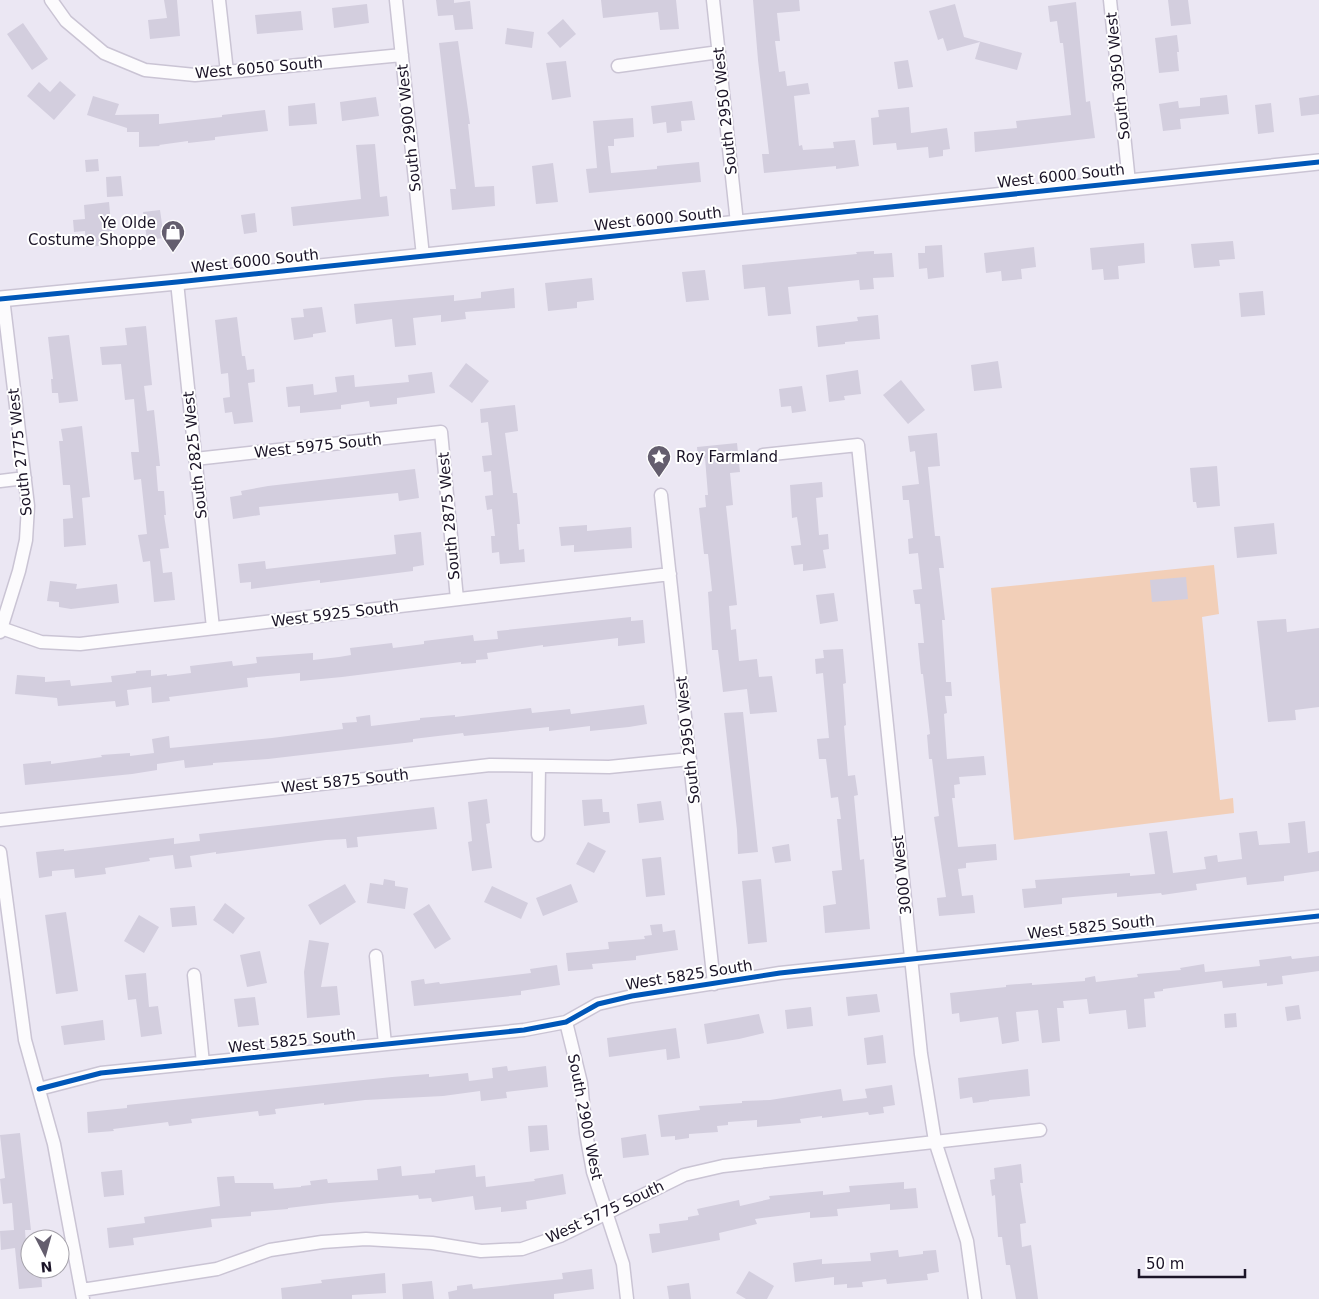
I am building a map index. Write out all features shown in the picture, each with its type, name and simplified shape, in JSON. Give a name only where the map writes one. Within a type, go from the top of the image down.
[{"type":"street","name":"West 6050 South","points":[[51,0],[66,22],[104,53],[145,70],[195,75],[402,55]]},
{"type":"street","points":[[220,0],[227,72]]},
{"type":"street","name":"South 2900 West","points":[[396,0],[423,256]]},
{"type":"street","name":"South 2950 West","points":[[713,0],[737,223]]},
{"type":"street","name":"South 3050 West","points":[[1110,0],[1129,182]]},
{"type":"street","points":[[618,66],[719,52]]},
{"type":"street","name":"West 6000 South","points":[[2,299],[1319,162]]},
{"type":"street","name":"South 2825 West","points":[[177,282],[213,628]]},
{"type":"street","name":"South 2775 West","points":[[1,630],[19,571],[26,540],[28,506],[2,299]]},
{"type":"street","name":"West 5975 South","points":[[195,459],[441,432]]},
{"type":"street","name":"South 2875 West","points":[[441,432],[457,599]]},
{"type":"street","name":"3000 West","points":[[762,455],[858,445],[920,1054],[935,1142],[967,1241],[975,1299]]},
{"type":"street","points":[[0,481],[24,478]]},
{"type":"street","name":"South 2950 West","points":[[661,495],[714,984]]},
{"type":"street","name":"West 5925 South","points":[[1,630],[41,642],[80,644],[670,574]]},
{"type":"street","name":"West 5875 South","points":[[0,820],[490,765],[609,767],[690,759]]},
{"type":"street","points":[[538,835],[539,766]]},
{"type":"street","points":[[0,852],[26,1040],[54,1144],[82,1294]]},
{"type":"street","name":"West 5825 South","points":[[39,1089],[101,1073],[524,1030],[566,1022],[598,1004],[632,996],[780,973],[1319,916]]},
{"type":"street","points":[[376,956],[385,1044]]},
{"type":"street","points":[[194,975],[203,1063]]},
{"type":"street","name":"South 2900 West","points":[[566,1022],[581,1083],[586,1133],[593,1172],[623,1264],[627,1299]]},
{"type":"street","name":"West 5775 South","points":[[82,1294],[217,1269],[270,1250],[322,1242],[366,1239],[432,1243],[481,1251],[522,1248],[560,1236],[684,1175],[723,1166],[1040,1130]]},
{"type":"shaded area","points":[[1214,565],[1219,614],[1202,617],[1220,800],[1233,798],[1234,813],[1014,840],[991,588]]},
{"type":"building","points":[[164,0],[177,0],[180,36],[150,39],[148,20],[167,18]]},
{"type":"building","points":[[436,0],[454,0],[454,3],[470,1],[473,29],[455,30],[453,15],[438,16]]},
{"type":"building","points":[[601,0],[676,0],[679,29],[660,30],[658,12],[603,18]]},
{"type":"building","points":[[753,0],[799,0],[800,11],[777,13],[780,41],[775,41],[779,72],[785,71],[787,86],[808,83],[810,94],[794,96],[799,146],[802,145],[803,150],[834,148],[833,142],[855,140],[859,166],[836,169],[836,166],[764,173],[762,154],[769,154]]},
{"type":"building","points":[[1168,0],[1188,0],[1191,24],[1171,26]]},
{"type":"building","points":[[1076,2],[1086,102],[1090,101],[1095,138],[975,152],[974,132],[1017,128],[1016,121],[1071,115],[1063,43],[1060,43],[1057,21],[1050,22],[1048,6]]},
{"type":"building","points":[[367,4],[369,23],[334,28],[332,8]]},
{"type":"building","points":[[955,4],[964,37],[1022,53],[1017,70],[975,59],[980,42],[947,51],[943,38],[938,40],[929,11]]},
{"type":"building","points":[[301,11],[303,30],[257,34],[255,15]]},
{"type":"building","points":[[563,19],[576,34],[560,48],[547,33]]},
{"type":"building","points":[[23,23],[48,59],[32,70],[7,34]]},
{"type":"building","points":[[507,28],[534,32],[532,48],[505,44]]},
{"type":"building","points":[[1177,35],[1179,71],[1159,73],[1155,38]]},
{"type":"building","points":[[458,41],[470,124],[468,124],[475,187],[494,186],[495,206],[452,210],[450,189],[456,189],[439,43]]},
{"type":"building","points":[[908,60],[913,87],[898,89],[894,62]]},
{"type":"building","points":[[566,61],[571,97],[552,100],[546,63]]},
{"type":"building","points":[[60,81],[76,95],[54,120],[27,96],[39,82],[50,92]]},
{"type":"building","points":[[1227,95],[1229,114],[1180,119],[1181,129],[1163,131],[1159,104],[1178,101],[1179,108],[1200,106],[1200,98]]},
{"type":"building","points":[[1319,95],[1319,114],[1301,116],[1299,98]]},
{"type":"building","points":[[93,96],[119,104],[115,115],[159,114],[159,124],[265,110],[268,131],[215,137],[215,140],[139,147],[139,132],[127,132],[127,128],[87,115]]},
{"type":"building","points":[[376,97],[379,116],[342,121],[340,102]]},
{"type":"building","points":[[692,101],[695,120],[681,121],[682,131],[667,133],[666,122],[653,124],[651,106]]},
{"type":"building","points":[[315,103],[317,124],[289,126],[288,106]]},
{"type":"building","points":[[1271,103],[1274,132],[1258,134],[1255,105]]},
{"type":"building","points":[[909,107],[911,133],[947,128],[950,149],[943,150],[943,156],[929,158],[928,147],[897,150],[896,143],[873,145],[871,118],[879,117],[878,110]]},
{"type":"building","points":[[633,118],[634,137],[614,139],[614,146],[608,146],[611,173],[657,169],[657,166],[699,162],[701,182],[589,193],[586,169],[597,168],[593,121]]},
{"type":"building","points":[[375,144],[380,197],[387,196],[389,216],[293,226],[291,207],[361,199],[356,145]]},
{"type":"building","points":[[98,159],[99,171],[86,172],[85,160]]},
{"type":"building","points":[[553,163],[558,202],[536,204],[532,166]]},
{"type":"building","points":[[121,176],[123,196],[107,197],[106,177]]},
{"type":"building","points":[[109,202],[113,245],[86,247],[85,231],[74,232],[73,220],[85,219],[84,205]]},
{"type":"building","points":[[160,210],[164,238],[147,240],[143,212]]},
{"type":"building","points":[[255,213],[257,232],[244,234],[241,215]]},
{"type":"building","points":[[1233,241],[1235,259],[1219,260],[1220,266],[1194,268],[1191,244]]},
{"type":"building","points":[[1144,243],[1145,263],[1118,266],[1119,279],[1104,280],[1103,269],[1092,270],[1090,248]]},
{"type":"building","points":[[942,245],[944,277],[928,279],[927,268],[919,269],[918,253],[925,253],[925,246]]},
{"type":"building","points":[[1034,247],[1036,267],[1021,269],[1022,279],[1002,281],[1001,271],[986,273],[984,253]]},
{"type":"building","points":[[874,251],[874,254],[892,253],[894,277],[873,278],[874,289],[860,290],[859,280],[788,287],[791,314],[768,316],[765,287],[744,289],[742,265]]},
{"type":"building","points":[[705,270],[709,300],[686,302],[682,272]]},
{"type":"building","points":[[592,278],[594,300],[577,302],[577,308],[548,311],[545,283]]},
{"type":"building","points":[[514,288],[515,308],[465,312],[466,319],[441,322],[441,315],[413,318],[416,345],[395,347],[392,319],[356,324],[354,304],[454,295],[454,301],[481,298],[481,292]]},
{"type":"building","points":[[1263,291],[1265,315],[1241,317],[1239,293]]},
{"type":"building","points":[[322,307],[326,332],[313,334],[313,337],[294,340],[291,318],[304,317],[303,309]]},
{"type":"building","points":[[878,315],[880,339],[845,342],[845,344],[818,347],[816,326],[858,321],[857,317]]},
{"type":"building","points":[[237,317],[242,356],[245,356],[247,370],[254,369],[255,382],[248,383],[253,422],[234,424],[232,412],[225,413],[223,398],[230,397],[228,373],[221,374],[215,320]]},
{"type":"building","points":[[146,326],[152,385],[144,386],[147,411],[154,410],[160,466],[156,466],[158,491],[164,491],[166,515],[164,515],[169,548],[160,549],[163,573],[172,572],[175,600],[154,602],[150,561],[143,562],[138,535],[147,534],[141,479],[134,480],[131,452],[139,452],[134,399],[125,400],[121,364],[102,365],[100,347],[127,345],[125,328]]},
{"type":"building","points":[[69,335],[78,401],[59,403],[58,393],[52,393],[51,379],[53,379],[48,337]]},
{"type":"building","points":[[998,361],[1002,388],[974,391],[971,365]]},
{"type":"building","points":[[466,363],[489,381],[472,403],[449,386]]},
{"type":"building","points":[[858,370],[861,394],[844,396],[845,400],[829,402],[826,375]]},
{"type":"building","points":[[432,372],[435,393],[397,398],[397,404],[370,407],[369,401],[341,405],[341,409],[300,413],[300,406],[288,407],[286,387],[313,384],[314,395],[337,392],[335,377],[354,375],[355,387],[409,382],[408,375]]},
{"type":"building","points":[[901,380],[925,410],[908,424],[883,395]]},
{"type":"building","points":[[802,386],[806,411],[792,413],[791,406],[781,407],[779,389]]},
{"type":"building","points":[[515,405],[518,431],[505,433],[513,493],[517,493],[520,524],[517,524],[519,550],[524,549],[525,562],[500,564],[499,552],[492,553],[491,536],[495,536],[492,509],[487,510],[485,496],[493,495],[491,471],[484,472],[482,456],[492,455],[488,422],[481,423],[480,409]]},
{"type":"building","points":[[82,426],[90,497],[82,498],[86,545],[64,547],[63,519],[73,518],[70,485],[63,485],[59,441],[63,441],[61,429]]},
{"type":"building","points":[[937,433],[940,466],[928,467],[935,536],[940,536],[944,568],[939,568],[945,620],[942,620],[946,682],[951,682],[952,696],[945,696],[947,713],[944,714],[947,759],[984,756],[986,775],[959,777],[960,784],[954,785],[955,798],[952,798],[958,847],[996,844],[997,860],[966,863],[966,868],[958,869],[962,896],[973,895],[975,913],[939,916],[937,898],[946,897],[934,817],[939,816],[932,759],[929,759],[927,735],[930,734],[918,643],[924,643],[920,604],[915,604],[913,590],[922,589],[918,553],[909,554],[908,539],[913,538],[909,500],[903,500],[902,486],[919,484],[915,451],[910,452],[908,436]]},
{"type":"building","points":[[737,443],[740,472],[730,473],[733,505],[726,506],[737,605],[729,606],[731,630],[736,629],[739,661],[757,659],[759,677],[772,676],[777,712],[750,714],[747,689],[723,692],[718,650],[712,650],[708,592],[712,591],[708,554],[704,554],[699,508],[706,507],[705,495],[708,495],[705,458],[698,459],[697,447]]},
{"type":"building","points":[[1217,466],[1220,506],[1197,508],[1196,502],[1193,502],[1190,468]]},
{"type":"building","points":[[415,469],[419,498],[399,501],[398,493],[259,507],[260,515],[233,519],[230,497],[242,495],[241,491],[268,486]]},
{"type":"building","points":[[822,482],[823,497],[816,498],[819,535],[828,534],[829,549],[823,550],[826,568],[803,571],[803,564],[794,565],[791,546],[801,545],[797,517],[792,518],[790,485]]},
{"type":"building","points":[[1274,523],[1277,554],[1237,558],[1234,527]]},
{"type":"building","points":[[587,525],[587,531],[631,527],[632,548],[574,552],[574,545],[561,546],[559,527]]},
{"type":"building","points":[[421,532],[424,565],[413,567],[413,571],[320,583],[320,580],[251,589],[251,582],[240,583],[238,564],[265,561],[266,569],[396,554],[394,535]]},
{"type":"building","points":[[1186,577],[1188,599],[1152,602],[1150,580]]},
{"type":"building","points":[[50,581],[77,584],[76,589],[117,584],[119,603],[71,609],[59,607],[59,602],[47,601]]},
{"type":"building","points":[[834,593],[838,621],[820,624],[816,595]]},
{"type":"building","points":[[631,617],[631,621],[643,620],[645,643],[618,646],[618,638],[543,647],[543,645],[487,653],[488,659],[476,660],[476,663],[461,664],[461,662],[300,681],[300,673],[247,678],[248,687],[169,697],[170,701],[152,703],[151,687],[127,690],[129,705],[116,707],[115,701],[58,706],[57,698],[15,694],[17,675],[45,677],[45,682],[70,680],[71,686],[112,682],[111,676],[136,673],[136,671],[151,670],[151,676],[167,674],[167,676],[191,673],[190,666],[232,661],[233,666],[257,663],[256,657],[313,653],[313,660],[351,655],[350,648],[392,643],[393,648],[424,644],[424,641],[473,635],[474,641],[498,639],[497,631]]},
{"type":"building","points":[[1286,619],[1287,632],[1319,628],[1319,707],[1295,710],[1296,720],[1268,722],[1257,621]]},
{"type":"building","points":[[843,649],[846,683],[843,684],[846,725],[844,726],[848,776],[855,775],[858,795],[854,796],[860,860],[864,859],[870,929],[825,933],[823,906],[836,904],[832,871],[842,870],[837,819],[841,819],[838,797],[831,798],[826,759],[819,759],[817,739],[829,738],[823,673],[816,674],[815,659],[824,658],[823,650]]},
{"type":"building","points":[[644,705],[647,724],[629,727],[590,731],[590,726],[549,731],[549,727],[464,736],[463,733],[413,739],[413,742],[268,759],[213,763],[213,765],[185,768],[184,760],[157,764],[157,770],[132,774],[25,785],[23,764],[51,761],[51,764],[102,757],[101,755],[130,753],[130,756],[154,753],[152,739],[169,736],[170,748],[343,729],[342,723],[357,722],[356,717],[370,715],[371,726],[420,720],[420,718],[455,715],[455,717],[531,708],[532,713],[570,709],[571,714]]},
{"type":"building","points":[[743,712],[758,852],[738,854],[724,713]]},
{"type":"building","points":[[487,799],[490,823],[486,824],[492,868],[472,871],[468,842],[472,841],[468,802]]},
{"type":"building","points":[[602,799],[603,812],[609,812],[610,823],[584,826],[582,800]]},
{"type":"building","points":[[661,801],[664,820],[639,823],[637,804]]},
{"type":"building","points":[[434,807],[437,829],[357,837],[358,847],[347,848],[346,839],[326,840],[190,856],[192,867],[175,869],[173,855],[149,858],[150,861],[105,868],[106,874],[75,878],[74,869],[52,871],[52,876],[39,878],[36,852],[64,849],[64,851],[174,838],[174,844],[200,841],[199,834]]},
{"type":"building","points":[[1305,821],[1308,853],[1319,851],[1319,871],[1284,876],[1284,881],[1247,885],[1246,877],[1196,884],[1197,890],[1162,895],[1161,893],[1117,897],[1117,893],[1062,898],[1062,904],[1024,908],[1022,889],[1036,888],[1035,880],[1130,873],[1130,876],[1155,874],[1149,833],[1167,831],[1173,873],[1206,869],[1204,857],[1217,855],[1218,862],[1242,859],[1239,833],[1257,831],[1259,845],[1290,843],[1288,823]]},
{"type":"building","points":[[588,842],[606,851],[594,873],[576,864]]},
{"type":"building","points":[[789,844],[791,861],[775,863],[772,847]]},
{"type":"building","points":[[661,857],[665,895],[646,897],[642,859]]},
{"type":"building","points":[[384,879],[395,881],[395,886],[408,888],[405,909],[367,903],[370,883],[383,885]]},
{"type":"building","points":[[761,879],[767,942],[748,944],[742,881]]},
{"type":"building","points":[[345,884],[356,902],[320,925],[308,905]]},
{"type":"building","points":[[571,884],[578,902],[543,916],[536,898]]},
{"type":"building","points":[[492,886],[528,903],[521,919],[484,902]]},
{"type":"building","points":[[225,903],[245,918],[233,934],[213,920]]},
{"type":"building","points":[[429,904],[451,939],[435,949],[413,914]]},
{"type":"building","points":[[195,906],[197,925],[172,927],[170,908]]},
{"type":"building","points":[[66,912],[78,991],[56,994],[45,915]]},
{"type":"building","points":[[139,915],[159,927],[144,953],[124,941]]},
{"type":"building","points":[[662,924],[663,932],[675,930],[678,950],[636,956],[636,960],[592,964],[593,969],[568,971],[566,953],[609,949],[608,942],[645,939],[644,936],[652,935],[650,925]]},
{"type":"building","points":[[309,940],[329,943],[321,987],[337,986],[340,1015],[307,1018],[304,972]]},
{"type":"building","points":[[260,951],[267,983],[247,987],[240,955]]},
{"type":"building","points":[[1291,956],[1292,959],[1319,956],[1319,971],[1282,976],[1283,984],[1267,986],[1267,983],[1223,988],[1222,981],[1163,989],[1163,991],[1154,992],[1155,998],[1144,999],[1146,1027],[1128,1029],[1126,1010],[1089,1014],[1087,999],[1063,1001],[1064,1008],[1057,1008],[1060,1041],[1042,1043],[1038,1010],[1016,1012],[1019,1041],[1002,1044],[998,1017],[960,1022],[959,1013],[952,1014],[950,993],[1006,987],[1006,985],[1085,981],[1085,978],[1095,976],[1096,982],[1138,977],[1137,974],[1181,970],[1180,968],[1204,964],[1205,972],[1260,966],[1259,960]]},
{"type":"building","points":[[557,965],[560,985],[521,991],[521,995],[414,1006],[411,981],[424,979],[425,984],[439,982],[440,984],[531,973],[530,969]]},
{"type":"building","points":[[146,973],[149,1007],[158,1006],[162,1034],[141,1037],[136,999],[128,1000],[125,975]]},
{"type":"building","points":[[877,994],[880,1012],[848,1016],[846,997]]},
{"type":"building","points":[[255,997],[259,1025],[238,1027],[234,999]]},
{"type":"building","points":[[1299,1005],[1301,1019],[1287,1021],[1285,1007]]},
{"type":"building","points":[[811,1007],[813,1026],[787,1029],[785,1010]]},
{"type":"building","points":[[1236,1013],[1237,1027],[1225,1028],[1224,1014]]},
{"type":"building","points":[[759,1014],[764,1033],[707,1044],[704,1024]]},
{"type":"building","points":[[103,1020],[105,1040],[64,1045],[61,1026]]},
{"type":"building","points":[[676,1028],[680,1058],[667,1060],[666,1049],[609,1057],[607,1038]]},
{"type":"building","points":[[883,1035],[886,1063],[867,1065],[864,1038]]},
{"type":"building","points":[[507,1066],[508,1071],[546,1066],[548,1087],[506,1092],[507,1098],[481,1101],[480,1091],[443,1096],[365,1100],[324,1105],[324,1103],[275,1109],[276,1114],[259,1116],[258,1111],[191,1119],[192,1123],[169,1126],[168,1122],[113,1129],[114,1131],[88,1133],[87,1112],[127,1108],[127,1105],[429,1074],[429,1077],[468,1073],[469,1081],[493,1078],[492,1068]]},
{"type":"building","points":[[1028,1069],[1030,1096],[973,1103],[972,1097],[960,1099],[958,1078]]},
{"type":"building","points":[[892,1085],[895,1105],[883,1107],[884,1113],[869,1115],[868,1112],[822,1118],[822,1116],[800,1119],[801,1123],[757,1127],[757,1120],[728,1122],[728,1125],[717,1126],[718,1132],[689,1134],[689,1138],[675,1140],[675,1136],[661,1137],[658,1115],[700,1110],[699,1106],[770,1100],[841,1089],[843,1101],[867,1098],[865,1089]]},
{"type":"building","points":[[547,1125],[549,1150],[530,1152],[528,1126]]},
{"type":"building","points":[[20,1133],[31,1229],[20,1229],[20,1279],[42,1279],[42,1287],[19,1289],[15,1248],[1,1250],[0,1231],[14,1230],[12,1203],[3,1204],[0,1179],[5,1178],[0,1135]]},
{"type":"building","points":[[646,1134],[649,1155],[623,1158],[621,1138]]},
{"type":"building","points":[[1021,1164],[1023,1183],[1020,1183],[1026,1223],[1020,1224],[1022,1247],[1031,1245],[1038,1299],[1016,1299],[1010,1265],[1006,1265],[1002,1237],[998,1237],[995,1195],[992,1196],[990,1180],[995,1179],[994,1168]]},
{"type":"building","points":[[475,1165],[476,1177],[485,1176],[486,1187],[535,1181],[534,1179],[563,1174],[566,1194],[526,1201],[527,1209],[501,1212],[501,1207],[475,1210],[473,1196],[432,1202],[431,1198],[419,1199],[418,1195],[251,1212],[251,1216],[211,1219],[212,1227],[133,1238],[134,1245],[109,1248],[107,1228],[145,1223],[144,1217],[220,1206],[217,1177],[234,1176],[235,1183],[273,1183],[274,1189],[301,1187],[311,1185],[310,1181],[327,1179],[328,1183],[378,1180],[377,1169],[401,1166],[402,1176],[435,1173],[435,1170]]},
{"type":"building","points":[[122,1170],[124,1195],[104,1197],[101,1172]]},
{"type":"building","points":[[904,1182],[904,1189],[916,1188],[918,1208],[890,1210],[890,1204],[837,1209],[838,1216],[810,1218],[810,1212],[755,1219],[757,1224],[719,1233],[720,1240],[652,1253],[649,1234],[660,1233],[659,1224],[688,1220],[688,1217],[699,1215],[697,1209],[739,1200],[740,1206],[770,1199],[769,1196],[823,1191],[823,1195],[850,1192],[849,1186]]},
{"type":"building","points":[[898,1250],[899,1257],[923,1254],[923,1251],[936,1250],[939,1272],[927,1274],[928,1280],[887,1284],[886,1279],[862,1282],[863,1287],[847,1288],[847,1284],[834,1285],[834,1277],[795,1282],[793,1263],[822,1259],[822,1264],[871,1261],[870,1253]]},
{"type":"building","points":[[592,1269],[594,1289],[554,1294],[554,1299],[449,1299],[448,1292],[457,1290],[457,1286],[472,1284],[473,1289],[563,1279],[562,1273]]},
{"type":"building","points":[[749,1271],[774,1286],[767,1299],[746,1299],[736,1293]]},
{"type":"building","points":[[385,1273],[386,1293],[352,1295],[352,1299],[282,1299],[281,1288],[322,1283],[321,1280]]},
{"type":"building","points":[[432,1281],[434,1299],[403,1299],[402,1284]]},
{"type":"building","points":[[689,1283],[691,1299],[669,1299],[667,1286]]},
{"type":"cycle path","points":[[0,299],[1319,162]]},
{"type":"cycle path","points":[[39,1089],[101,1073],[524,1030],[566,1022],[598,1004],[632,996],[780,973],[1319,916]]},
{"type":"place","name":"Ye Olde Costume Shoppe","points":[[173,253]]},
{"type":"place","name":"Roy Farmland","points":[[659,478]]}]
